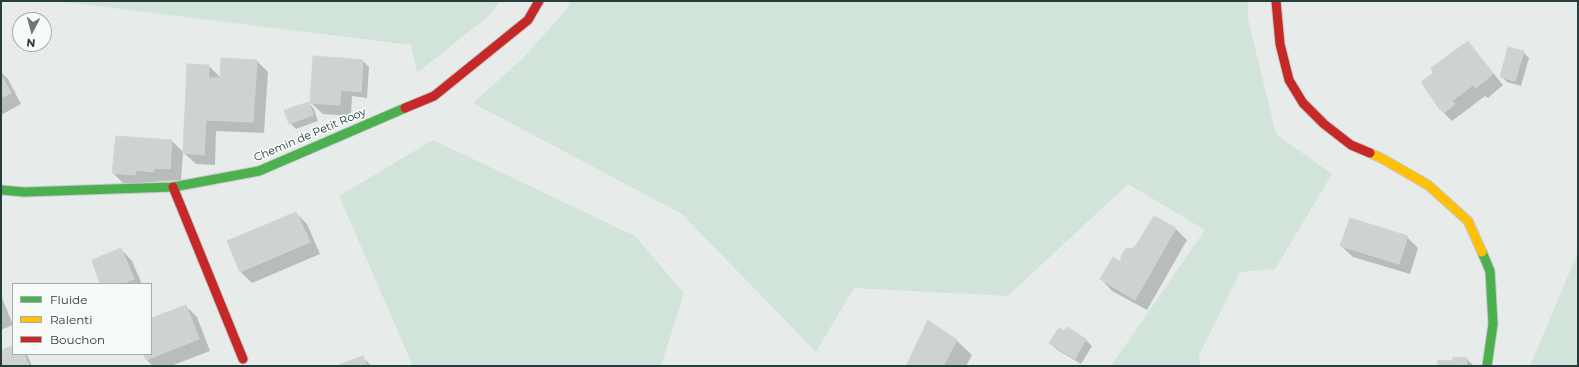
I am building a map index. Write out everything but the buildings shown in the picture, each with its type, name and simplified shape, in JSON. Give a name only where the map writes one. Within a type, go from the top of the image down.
[{"type":"street","name":"Chemin de Petit Rooy","points":[[1,190],[24,192],[173,187],[259,171],[434,96],[528,20],[539,1]]},
{"type":"street","points":[[1276,1],[1280,44],[1289,80],[1303,103],[1324,124],[1351,145],[1383,160],[1428,185],[1468,221],[1490,271],[1493,324],[1487,366]]},
{"type":"street","points":[[173,187],[243,359]]},
{"type":"shaded area","points":[[57,1],[500,1],[491,14],[417,73],[411,45]]},
{"type":"shaded area","points":[[570,1],[1248,1],[1248,19],[1276,134],[1332,174],[1275,269],[1240,272],[1199,355],[1200,366],[1111,366],[1205,230],[1128,184],[1008,296],[854,288],[816,352],[682,214],[473,103],[523,58],[567,9]]},
{"type":"shaded area","points":[[433,140],[635,236],[684,293],[661,366],[413,366],[339,196]]},
{"type":"shaded area","points":[[1578,252],[1578,366],[1530,366]]},
{"type":"traffic: fast","points":[[1,190],[24,192],[173,187],[259,171],[405,108]]},
{"type":"traffic: fast","points":[[1482,252],[1490,271],[1493,324],[1487,366]]},
{"type":"traffic: slow","points":[[1370,153],[1428,185],[1468,221],[1482,252]]},
{"type":"traffic: jam","points":[[405,108],[434,96],[528,20],[539,1]]},
{"type":"traffic: jam","points":[[1276,1],[1280,44],[1289,80],[1303,103],[1324,124],[1351,145],[1370,153]]},
{"type":"traffic: jam","points":[[173,187],[243,359]]}]
